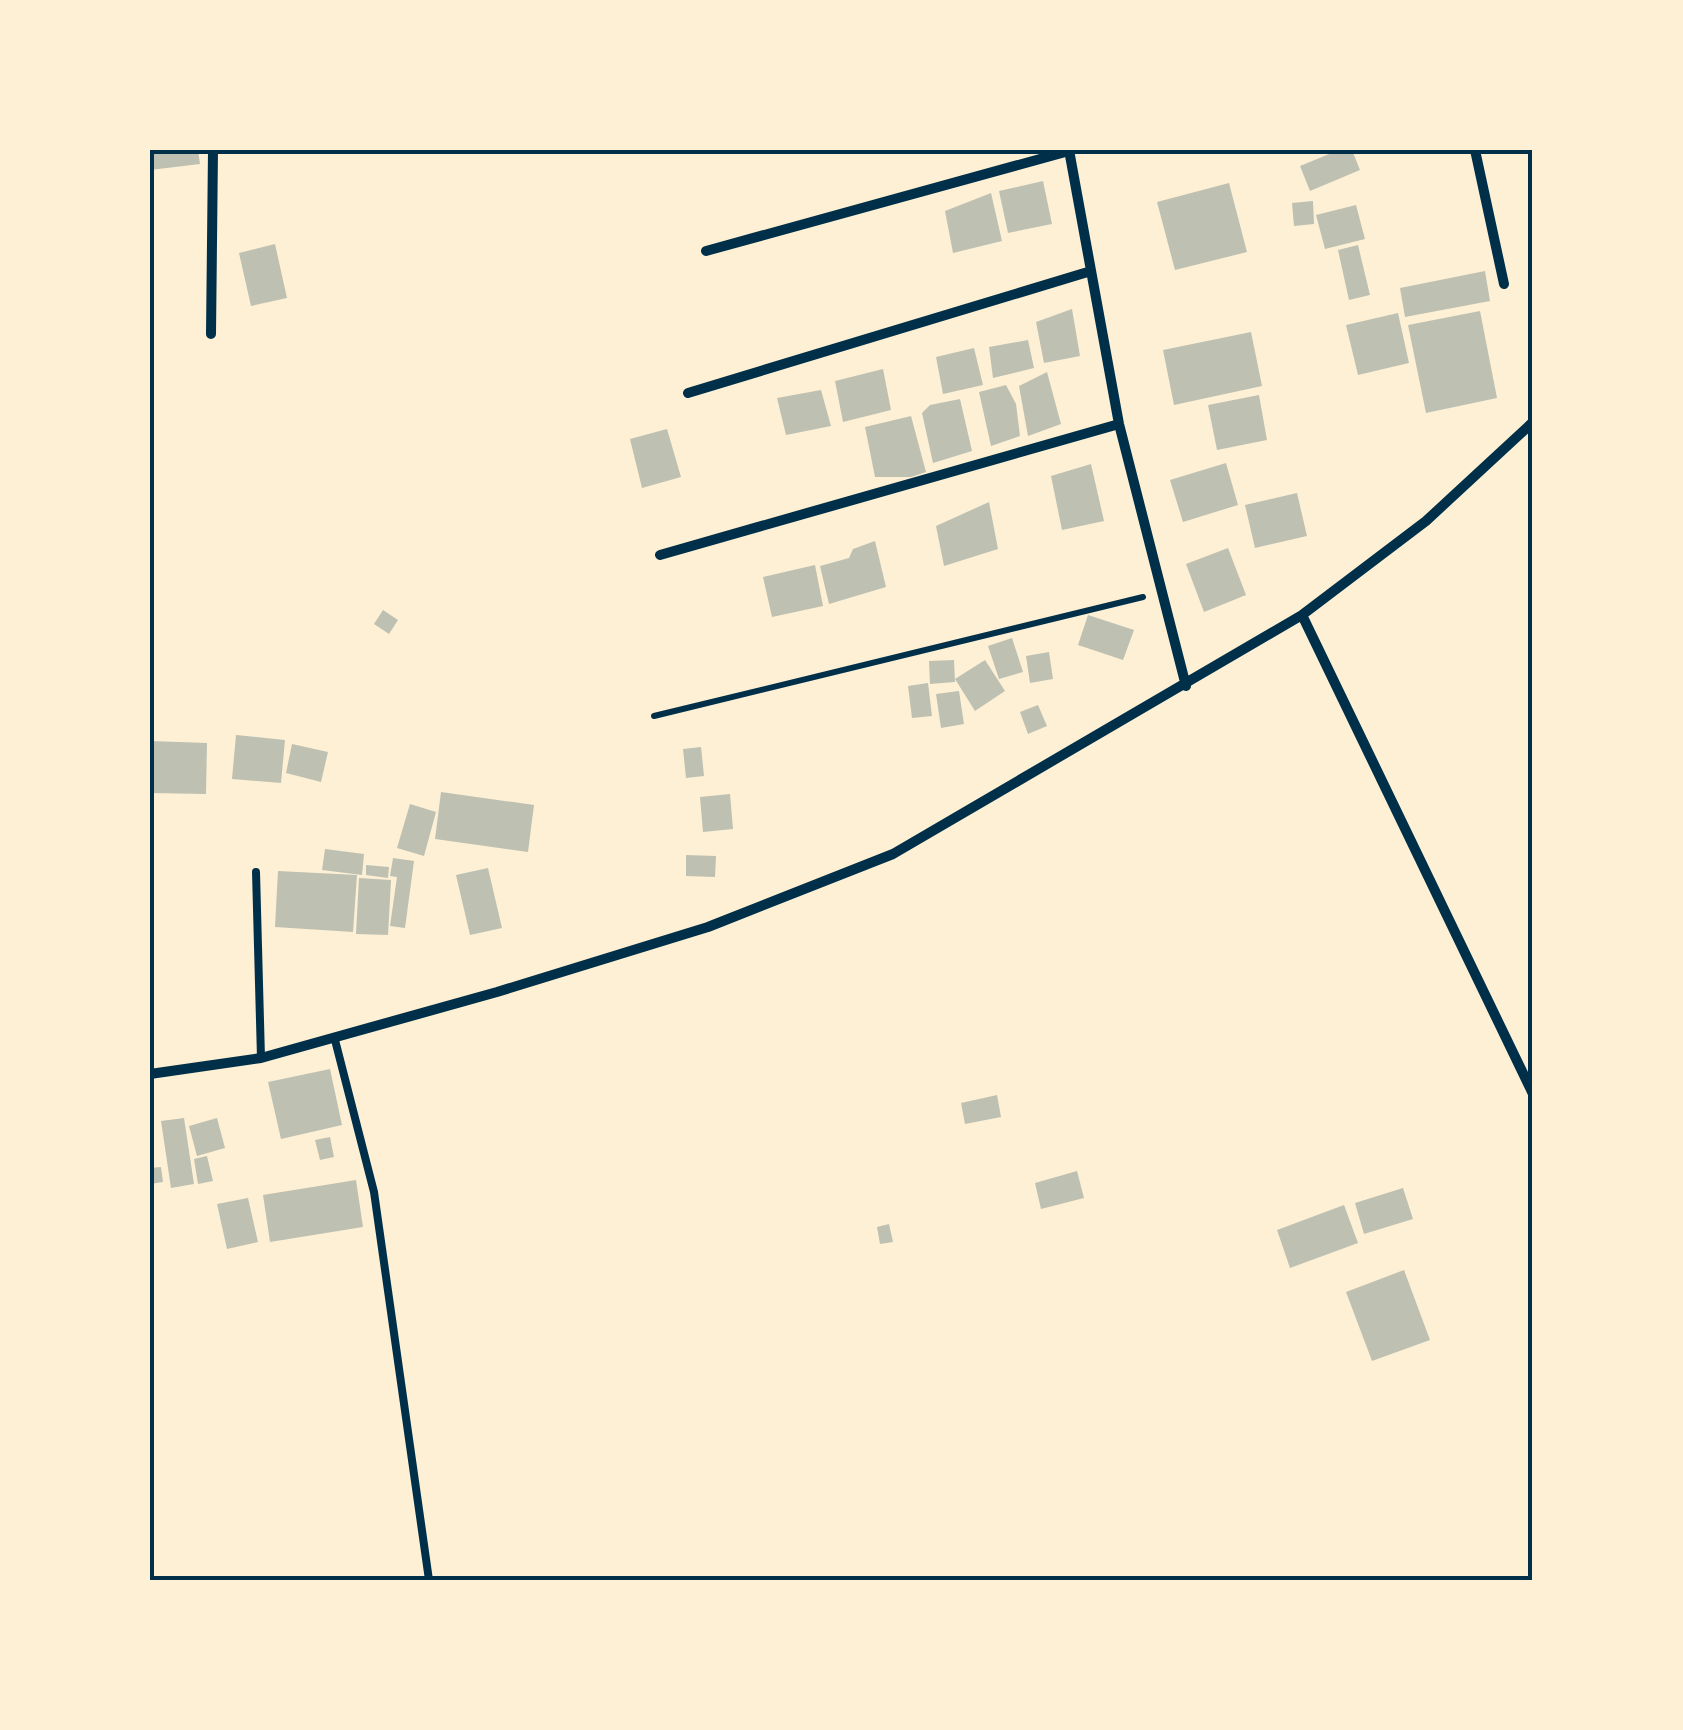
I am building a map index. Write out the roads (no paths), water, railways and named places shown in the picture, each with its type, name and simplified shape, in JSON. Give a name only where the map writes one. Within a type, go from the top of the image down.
[{"type":"street","points":[[211,334],[213,150]]},
{"type":"street","points":[[1475,150],[1504,284]]},
{"type":"street","points":[[706,251],[1069,151],[1119,424],[1186,686]]},
{"type":"street","points":[[688,393],[1092,270]]},
{"type":"street","points":[[150,1074],[261,1058],[336,1040],[708,926],[893,854],[1302,615],[1426,521],[1533,422]]},
{"type":"street","points":[[660,555],[1119,424]]},
{"type":"street","points":[[1302,615],[1533,1094]]},
{"type":"lane","points":[[256,872],[261,1058]]},
{"type":"lane","points":[[336,1040],[374,1192],[429,1580]]}]
